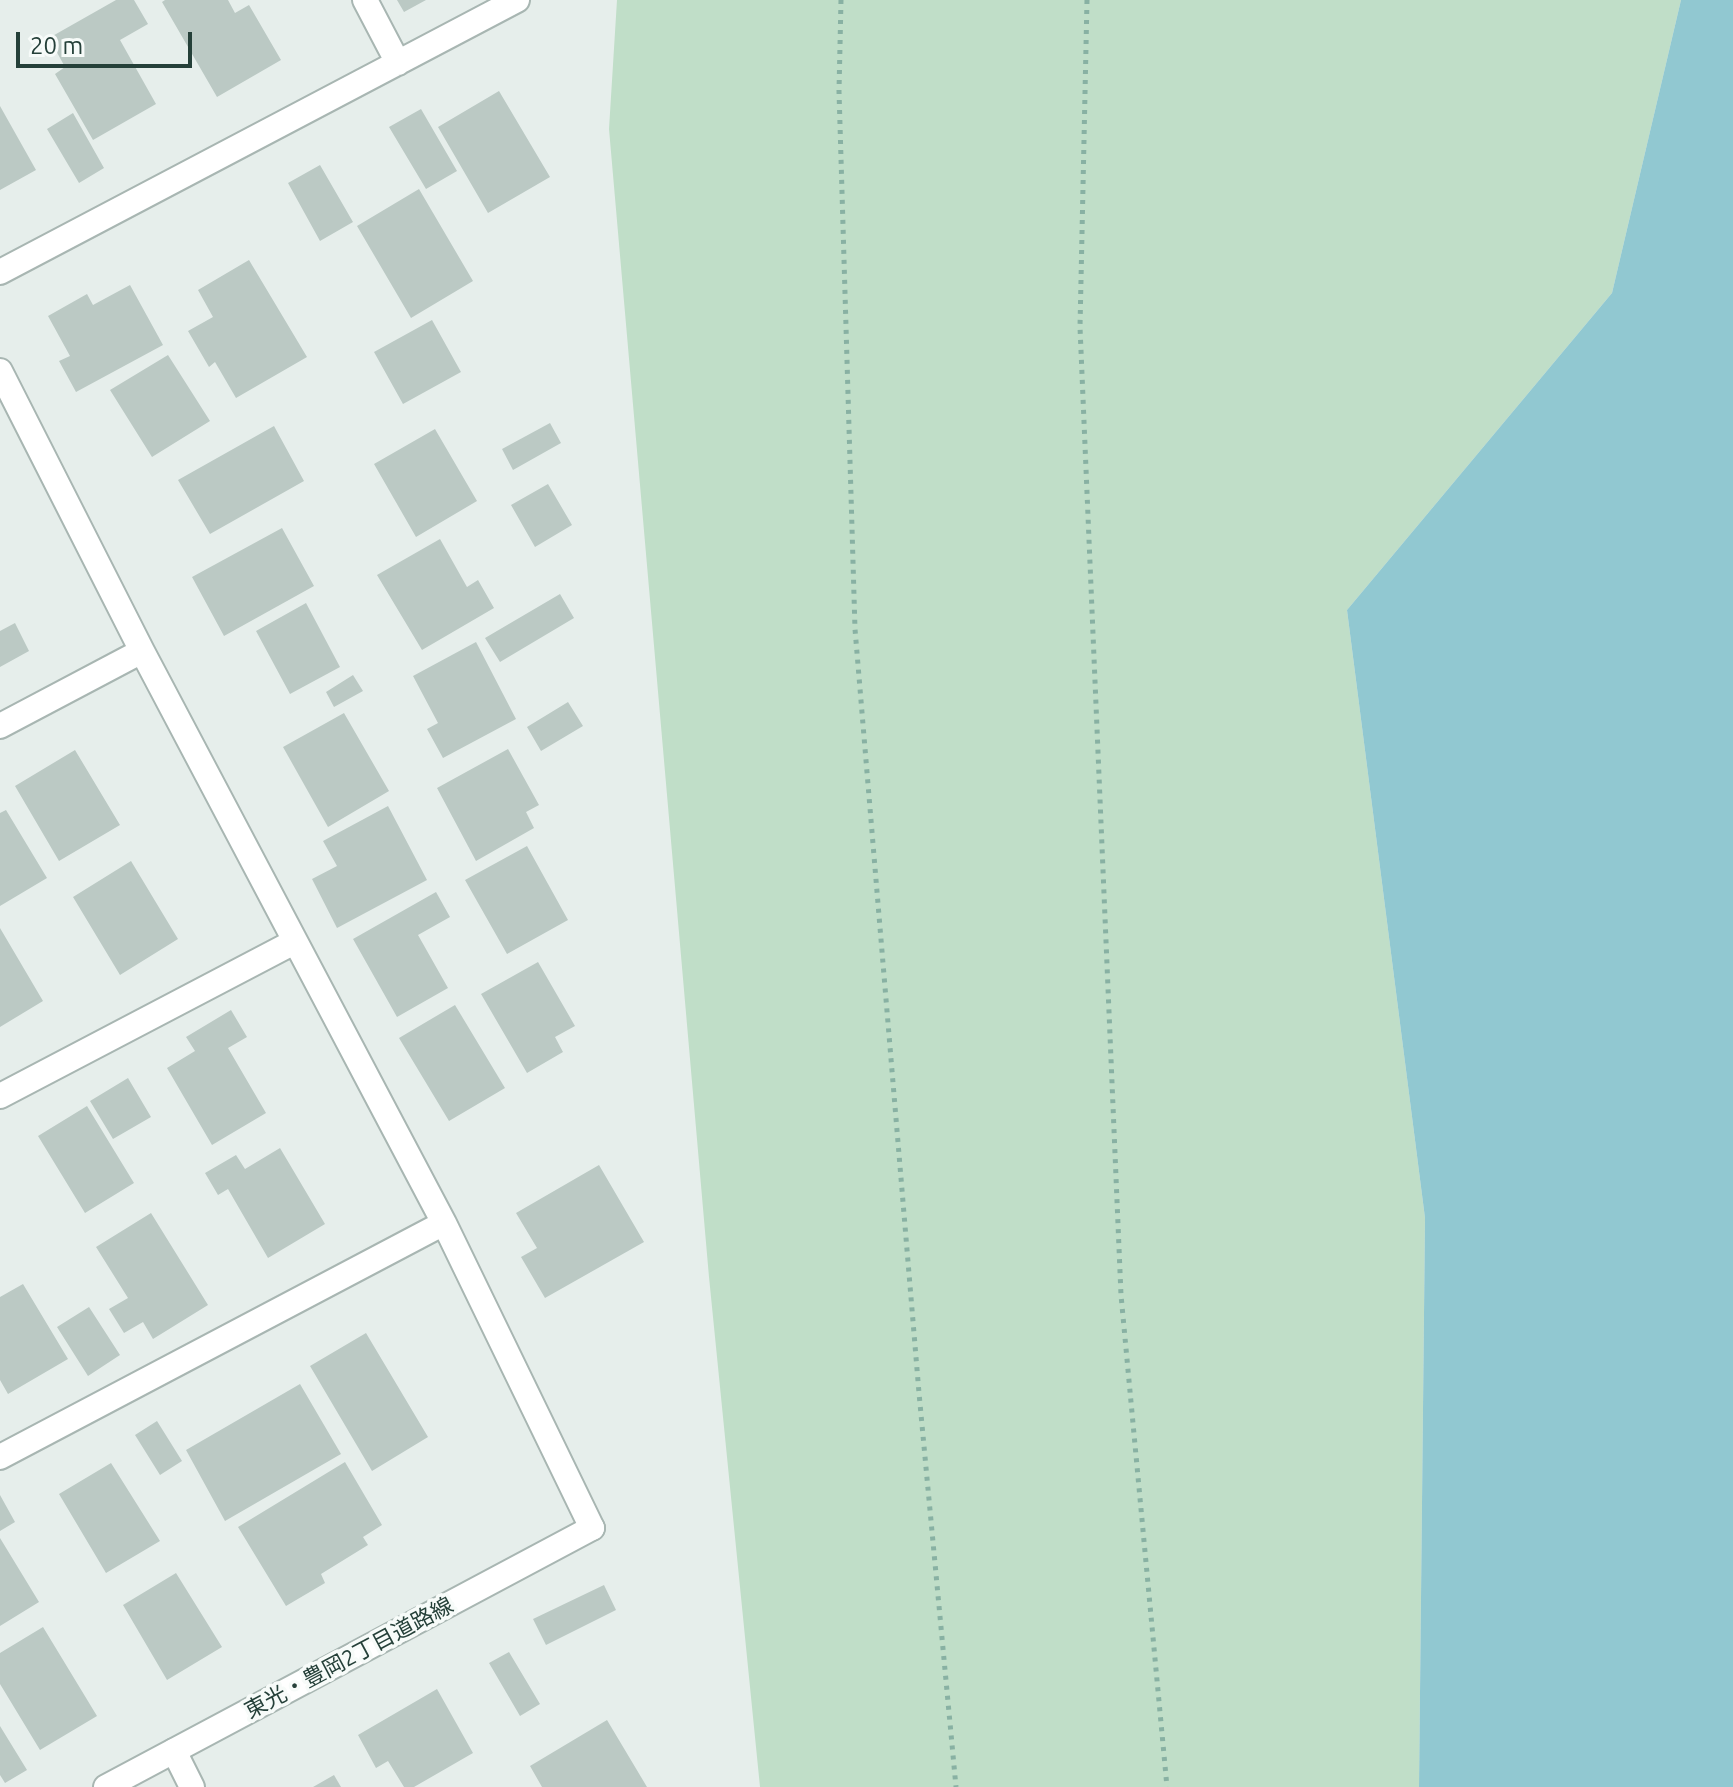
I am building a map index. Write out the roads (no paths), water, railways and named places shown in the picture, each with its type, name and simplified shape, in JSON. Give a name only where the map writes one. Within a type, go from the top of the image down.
[{"type":"street","points":[[365,0],[398,63]]},
{"type":"street","points":[[0,272],[517,0]]},
{"type":"street","points":[[0,371],[142,651],[444,1223],[0,1457]]},
{"type":"street","points":[[0,726],[142,651]]},
{"type":"street","points":[[0,1096],[294,942]]},
{"type":"street","name":"東光・豊岡2丁目道路線","points":[[106,1787],[592,1528],[444,1223]]},
{"type":"street","points":[[174,1751],[192,1787]]},
{"type":"water","points":[[1681,0],[1733,0],[1733,1787],[1419,1787],[1425,1218],[1347,610],[1612,293]]}]
